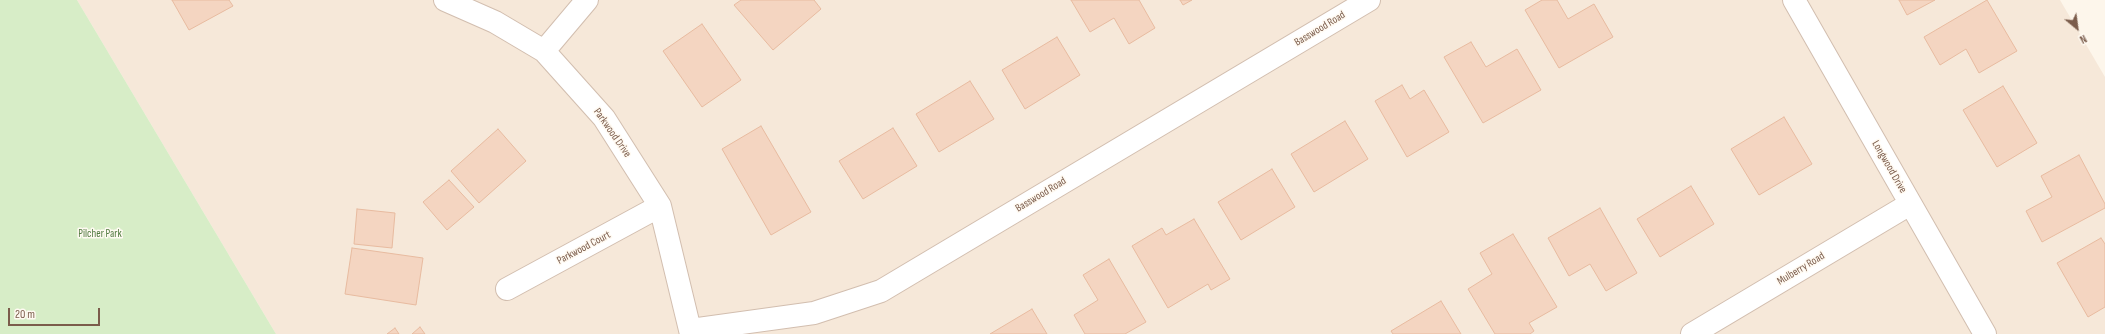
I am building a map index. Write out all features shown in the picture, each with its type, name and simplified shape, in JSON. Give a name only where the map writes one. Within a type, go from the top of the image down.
[{"type":"street","name":"Parkwood Drive","points":[[445,0],[495,22],[544,51],[604,118],[660,206],[691,332]]},
{"type":"street","points":[[544,51],[587,0]]},
{"type":"street","name":"Basswood Road","points":[[691,332],[814,313],[881,290],[1369,0]]},
{"type":"street","name":"Longwood Drive","points":[[1794,0],[1985,334]]},
{"type":"street","name":"Mulberry Road","points":[[1692,334],[1910,204]]},
{"type":"street","name":"Parkwood Court","points":[[507,289],[660,206]]},
{"type":"shaded area","points":[[77,0],[2060,0],[2105,77],[2105,334],[276,334]]},
{"type":"green space","name":"Pilcher Park","points":[[0,0],[77,0],[276,334],[0,334]]},
{"type":"building","points":[[172,0],[229,0],[233,6],[189,30]]},
{"type":"building","points":[[741,0],[814,0],[821,9],[773,50],[734,5]]},
{"type":"building","points":[[1071,0],[1139,0],[1155,28],[1129,44],[1114,18],[1090,32]]},
{"type":"building","points":[[1180,0],[1192,0],[1183,5]]},
{"type":"building","points":[[1542,0],[1557,0],[1568,19],[1594,4],[1613,37],[1559,68],[1525,10]]},
{"type":"building","points":[[1899,0],[1935,0],[1907,15]]},
{"type":"building","points":[[1987,0],[2017,51],[1979,73],[1966,49],[1940,65],[1924,37]]},
{"type":"building","points":[[702,24],[741,80],[702,107],[663,51]]},
{"type":"building","points":[[1057,37],[1080,75],[1025,109],[1002,70]]},
{"type":"building","points":[[1471,42],[1486,67],[1517,49],[1541,90],[1483,123],[1444,57]]},
{"type":"building","points":[[970,81],[994,119],[939,152],[916,114]]},
{"type":"building","points":[[1402,85],[1410,99],[1424,90],[1449,132],[1407,157],[1375,101]]},
{"type":"building","points":[[2003,86],[2037,143],[1997,167],[1963,110]]},
{"type":"building","points":[[1784,117],[1812,164],[1759,195],[1731,149]]},
{"type":"building","points":[[1345,121],[1368,159],[1314,192],[1291,154]]},
{"type":"building","points":[[761,126],[811,212],[771,235],[722,149]]},
{"type":"building","points":[[893,128],[917,166],[863,199],[839,161]]},
{"type":"building","points":[[498,129],[526,161],[479,203],[451,171]]},
{"type":"building","points":[[2079,155],[2105,204],[2105,208],[2042,242],[2026,211],[2052,197],[2041,176]]},
{"type":"building","points":[[1272,169],[1295,207],[1241,240],[1218,202]]},
{"type":"building","points":[[449,180],[474,207],[447,230],[423,202]]},
{"type":"building","points":[[1691,186],[1714,224],[1660,257],[1637,219]]},
{"type":"building","points":[[1600,208],[1637,273],[1606,291],[1590,264],[1569,276],[1548,238]]},
{"type":"building","points":[[357,209],[395,213],[392,248],[354,244]]},
{"type":"building","points":[[1194,219],[1230,279],[1211,290],[1208,284],[1168,308],[1132,246],[1162,228],[1166,235]]},
{"type":"building","points":[[1513,234],[1557,307],[1529,323],[1534,331],[1530,334],[1495,334],[1468,289],[1492,274],[1480,253]]},
{"type":"building","points":[[2101,238],[2105,244],[2105,307],[2088,317],[2057,263]]},
{"type":"building","points":[[352,248],[423,258],[416,305],[345,294]]},
{"type":"building","points":[[1109,259],[1146,322],[1125,334],[1085,334],[1074,315],[1098,300],[1083,275]]},
{"type":"building","points":[[1441,301],[1461,334],[1393,334],[1391,331]]},
{"type":"building","points":[[1032,309],[1047,334],[990,334]]},
{"type":"building","points":[[420,327],[425,334],[412,334]]},
{"type":"building","points":[[395,328],[399,334],[387,334]]}]
